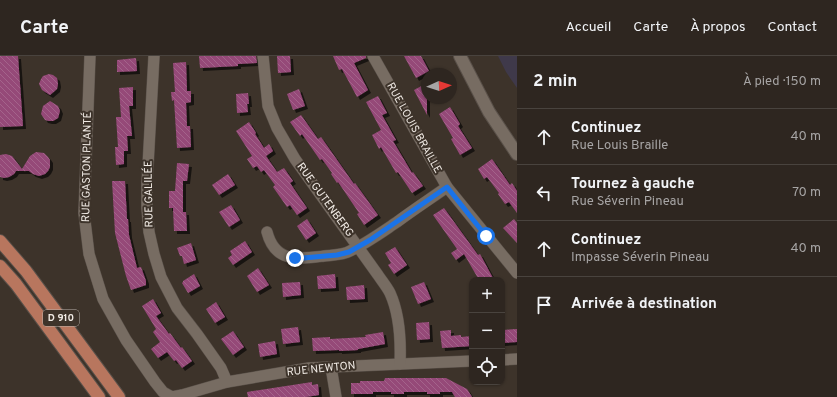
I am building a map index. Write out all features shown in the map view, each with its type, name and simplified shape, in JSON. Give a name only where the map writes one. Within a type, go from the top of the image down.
[{"type":"main road","points":[[460,56],[489,112],[517,154]]},
{"type":"main road","name":"D 910","points":[[0,241],[26,271],[119,397]]},
{"type":"main road","name":"D 910","points":[[0,266],[16,284],[99,397]]},
{"type":"street","name":"RUE GASTON PLANTÉ","points":[[90,56],[84,213],[89,254],[103,299],[126,340],[163,392],[172,397]]},
{"type":"street","name":"RUE GALILÉE","points":[[154,56],[147,184],[149,232],[161,277],[177,308],[221,368],[227,382]]},
{"type":"street","name":"RUE GUTENBERG","points":[[263,56],[268,106],[277,128],[295,159],[390,293],[400,334],[400,364]]},
{"type":"street","name":"RUE LOUIS BRAILLE","points":[[373,56],[447,187],[517,273]]},
{"type":"street","points":[[267,232],[269,241],[274,248],[286,257],[303,258],[337,255],[349,252],[370,240],[447,187]]},
{"type":"street","points":[[505,360],[517,359]]},
{"type":"street","name":"RUE NEWTON","points":[[172,397],[227,382],[331,366],[469,361]]},
{"type":"street","points":[[331,366],[336,397]]},
{"type":"shaded area","points":[[498,56],[517,56],[517,88],[506,72]]},
{"type":"building","points":[[0,56],[18,56],[23,126],[0,127]]},
{"type":"building","points":[[199,56],[256,56],[257,63],[238,64],[238,66],[200,68]]},
{"type":"building","points":[[277,56],[290,56],[291,72],[278,73]]},
{"type":"building","points":[[333,56],[366,56],[366,58],[354,63],[368,90],[357,97],[342,69],[339,70]]},
{"type":"building","points":[[404,56],[421,56],[427,68],[421,68],[421,75],[416,78]]},
{"type":"building","points":[[136,58],[137,71],[117,72],[117,60]]},
{"type":"building","points":[[186,62],[187,91],[191,91],[191,102],[186,103],[187,126],[190,126],[191,147],[177,148],[174,100],[172,101],[171,92],[175,92],[173,63]]},
{"type":"building","points":[[49,74],[57,78],[58,84],[57,89],[50,95],[42,90],[39,84],[43,76]]},
{"type":"building","points":[[421,86],[421,103],[414,90]]},
{"type":"building","points":[[133,87],[133,106],[129,106],[132,136],[127,136],[128,151],[124,151],[124,164],[116,165],[115,147],[118,147],[116,117],[121,117],[119,88]]},
{"type":"building","points":[[299,89],[305,106],[293,110],[287,94]]},
{"type":"building","points":[[248,93],[248,112],[237,113],[236,94]]},
{"type":"building","points":[[378,96],[387,113],[382,115],[396,140],[393,141],[412,173],[413,172],[423,186],[412,193],[398,172],[396,173],[381,147],[379,149],[372,135],[381,130],[366,102]]},
{"type":"building","points":[[50,101],[58,106],[60,111],[58,118],[53,121],[45,120],[41,114],[43,106]]},
{"type":"building","points":[[421,104],[427,104],[427,115]]},
{"type":"building","points":[[450,107],[460,124],[458,126],[472,148],[460,155],[451,139],[453,138],[439,114]]},
{"type":"building","points":[[301,115],[318,139],[321,137],[378,215],[364,225],[357,214],[359,213],[322,159],[320,160],[302,134],[300,136],[290,122]]},
{"type":"building","points":[[249,122],[264,148],[269,144],[273,151],[266,156],[277,172],[284,168],[293,181],[290,183],[307,208],[297,215],[290,205],[287,207],[273,187],[275,185],[264,170],[261,172],[257,166],[253,168],[247,159],[252,156],[236,131]]},
{"type":"building","points":[[36,152],[44,153],[50,160],[50,167],[45,174],[39,176],[29,171],[16,171],[9,177],[0,177],[0,155],[6,154],[12,156],[22,169],[30,156]]},
{"type":"building","points":[[492,159],[510,185],[512,183],[517,191],[517,213],[509,202],[505,204],[487,177],[484,179],[478,169]]},
{"type":"building","points":[[177,163],[189,164],[187,181],[183,181],[183,212],[186,212],[187,231],[174,231],[173,208],[169,208],[169,191],[175,191]]},
{"type":"building","points":[[228,174],[235,185],[219,195],[212,185]]},
{"type":"building","points":[[112,181],[125,181],[129,235],[137,268],[141,267],[146,281],[146,285],[131,290],[115,233]]},
{"type":"building","points":[[231,205],[240,220],[229,227],[219,212]]},
{"type":"building","points":[[444,208],[478,255],[480,254],[492,277],[477,277],[464,254],[456,260],[451,253],[457,249],[433,215]]},
{"type":"building","points":[[307,219],[316,233],[306,240],[297,226]]},
{"type":"building","points":[[514,219],[517,223],[517,243],[503,228]]},
{"type":"building","points":[[245,241],[252,252],[233,265],[228,258],[232,255],[230,251]]},
{"type":"building","points":[[191,243],[196,260],[184,264],[182,256],[180,256],[177,248]]},
{"type":"building","points":[[395,247],[407,265],[394,274],[388,265],[391,263],[385,253]]},
{"type":"building","points":[[258,268],[269,285],[257,292],[247,276]]},
{"type":"building","points":[[194,274],[200,286],[188,293],[182,283]]},
{"type":"building","points":[[335,274],[336,288],[318,289],[317,276]]},
{"type":"building","points":[[300,282],[301,295],[283,297],[282,283]]},
{"type":"building","points":[[424,282],[431,299],[418,304],[411,287]]},
{"type":"building","points":[[364,285],[365,299],[347,300],[346,287]]},
{"type":"building","points":[[153,299],[161,313],[156,316],[192,361],[182,368],[167,352],[158,358],[151,349],[160,342],[153,332],[156,329],[142,306]]},
{"type":"building","points":[[216,302],[225,317],[215,323],[206,309]]},
{"type":"building","points":[[429,322],[430,339],[417,340],[416,323]]},
{"type":"building","points":[[298,327],[300,342],[283,344],[281,329]]},
{"type":"building","points":[[517,329],[517,342],[505,343],[505,330]]},
{"type":"building","points":[[451,330],[451,336],[469,336],[469,346],[442,348],[440,331]]},
{"type":"building","points":[[233,331],[244,347],[233,355],[221,339]]},
{"type":"building","points":[[383,332],[385,344],[358,350],[313,351],[312,338],[330,337],[330,339],[366,337],[365,335]]},
{"type":"building","points":[[275,341],[277,354],[260,357],[258,344]]},
{"type":"building","points":[[385,378],[446,378],[467,389],[472,397],[455,397],[452,392],[440,392],[440,394],[427,394],[427,392],[404,392],[404,394],[391,394],[391,392],[373,392],[373,394],[351,394],[351,383],[360,383],[360,381],[384,381]]},
{"type":"building","points":[[312,382],[312,385],[318,384],[319,395],[306,397],[248,397],[247,392]]},
{"type":"route","points":[[295,258],[337,255],[349,252],[370,240],[447,187],[486,236]]}]
